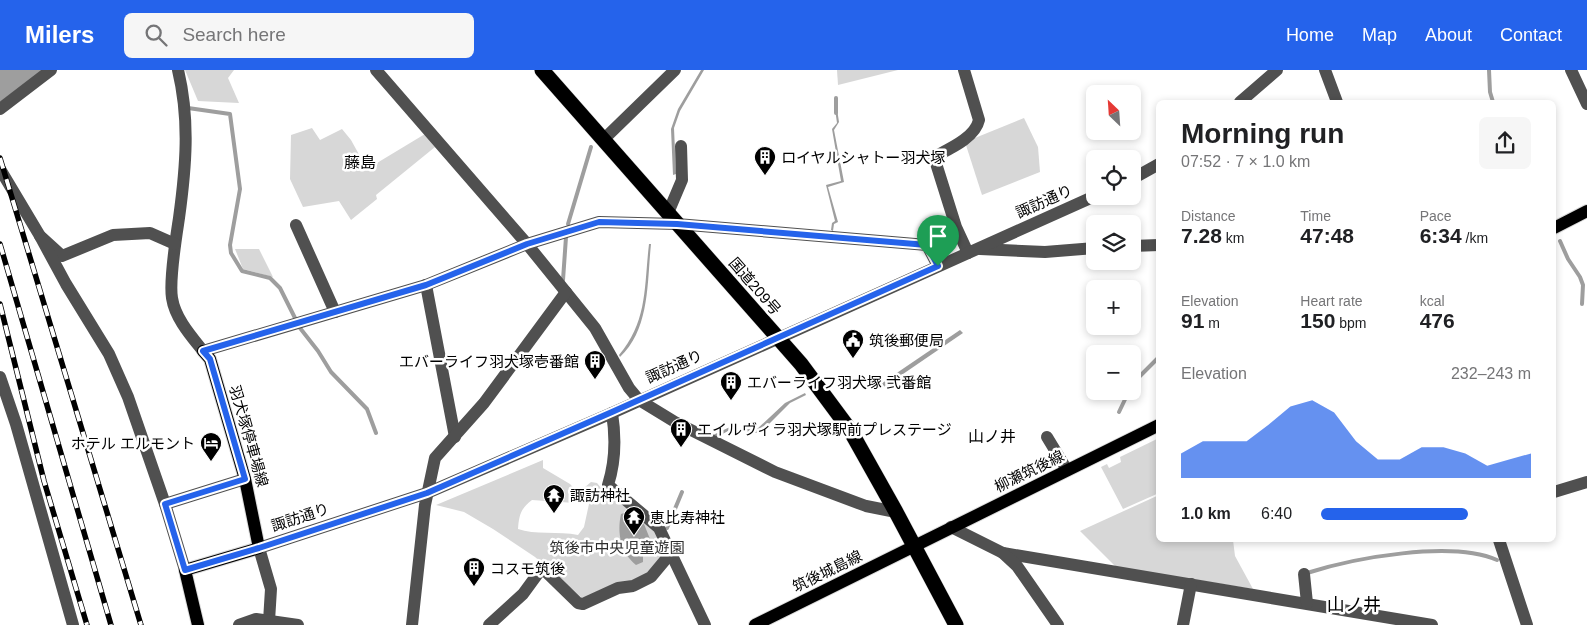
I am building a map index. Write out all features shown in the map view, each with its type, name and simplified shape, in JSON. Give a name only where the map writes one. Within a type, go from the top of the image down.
[{"type":"highway","name":"国道209号","points":[[542,70],[801,364],[850,430],[956,625]]},
{"type":"main road","points":[[1556,227],[1587,211]]},
{"type":"main road","name":"羽犬塚停車場線","points":[[203,351],[210,359],[245,479],[259,548]]},
{"type":"main road","name":"柳瀬筑後線","points":[[914,546],[1156,425]]},
{"type":"main road","name":"筑後城島線","points":[[755,625],[914,546]]},
{"type":"main road","points":[[198,625],[185,570],[259,548]]},
{"type":"street","points":[[0,109],[51,70]]},
{"type":"street","points":[[178,70],[186,117],[186,164],[175,244],[172,298],[183,324],[203,351],[426,285],[527,244],[599,222],[673,219],[927,245],[938,266]]},
{"type":"street","points":[[376,70],[527,244],[595,328],[629,388],[639,400],[675,422],[775,472],[866,506],[896,512]]},
{"type":"street","points":[[603,140],[675,70]]},
{"type":"street","points":[[964,70],[979,120],[977,127],[968,137],[934,157],[956,227],[973,251],[1045,252],[1086,249]]},
{"type":"street","points":[[1242,100],[1277,70]]},
{"type":"street","points":[[1325,70],[1336,100]]},
{"type":"street","points":[[1571,70],[1587,104]]},
{"type":"street","points":[[673,219],[682,180],[681,146]]},
{"type":"street","points":[[1141,174],[1156,166]]},
{"type":"street","points":[[1,167],[66,284],[109,354],[128,397],[165,504],[185,570]]},
{"type":"street","name":"諏訪通り","points":[[259,548],[427,493],[1086,200]]},
{"type":"street","points":[[296,225],[335,312]]},
{"type":"street","points":[[40,236],[62,256],[113,235],[150,232],[175,244]]},
{"type":"street","points":[[1141,246],[1156,245]]},
{"type":"street","points":[[426,285],[455,436]]},
{"type":"street","points":[[412,625],[427,493],[435,458],[484,403],[566,292]]},
{"type":"street","points":[[0,377],[16,424],[73,625]]},
{"type":"street","points":[[612,412],[617,438],[613,469],[608,485],[659,528],[705,625]]},
{"type":"street","points":[[1046,437],[1066,470]]},
{"type":"street","points":[[165,504],[245,479]]},
{"type":"street","points":[[1556,491],[1587,482]]},
{"type":"street","points":[[951,528],[1003,553],[1432,625]]},
{"type":"street","points":[[1500,542],[1527,625]]},
{"type":"street","points":[[259,548],[271,589],[269,621]]},
{"type":"street","points":[[489,625],[523,594],[542,568],[578,603],[583,604],[618,588],[633,586],[651,577],[671,553]]},
{"type":"street","points":[[1003,553],[1016,566],[1058,625]]},
{"type":"street","points":[[1304,574],[1307,603]]},
{"type":"street","points":[[1183,625],[1191,584]]},
{"type":"street","points":[[239,625],[256,619],[298,625]]},
{"type":"green space","points":[[185,70],[234,70],[228,78],[239,103],[198,101]]},
{"type":"green space","points":[[837,70],[898,70],[838,85]]},
{"type":"green space","points":[[1024,118],[1038,147],[1040,172],[982,195],[965,142]]},
{"type":"green space","points":[[312,128],[320,140],[342,129],[351,140],[367,169],[425,134],[435,147],[376,195],[377,199],[351,220],[339,201],[303,207],[290,179],[291,135]]},
{"type":"green space","points":[[235,249],[259,249],[273,277],[243,269]]},
{"type":"green space","points":[[1156,439],[1156,494],[1123,509],[1101,467],[1107,464],[1109,468],[1121,462],[1120,457]]},
{"type":"green space","name":"筑後市中央児童遊園","points":[[543,460],[543,468],[570,484],[578,493],[591,482],[597,483],[601,488],[607,486],[658,531],[661,557],[651,575],[589,598],[581,597],[535,557],[493,529],[464,512],[436,505]],"holes":[[[532,500],[589,504],[584,527],[578,535],[531,532],[518,529],[521,512]]]},
{"type":"green space","points":[[1156,496],[1156,542],[1233,542],[1235,556],[1253,589],[1116,567],[1080,531]]},
{"type":"shaded area","points":[[0,70],[43,70],[0,102]]},
{"type":"shaded area","points":[[701,70],[704,70],[680,111],[674,128],[676,174],[673,175],[671,129],[678,109]]},
{"type":"shaded area","points":[[835,109],[837,109],[839,122],[834,130],[844,182],[828,187],[838,222],[834,224],[833,231],[831,230],[832,223],[835,221],[826,185],[841,181],[832,129],[837,123]]},
{"type":"shaded area","points":[[649,244],[651,244],[647,289],[642,319],[630,346],[620,357],[619,355],[635,329],[640,316],[645,289]]},
{"type":"shaded area","points":[[960,330],[963,333],[884,387],[882,383]]},
{"type":"shaded area","points":[[805,393],[806,395],[790,403],[765,428],[756,433],[730,430],[715,438],[713,435],[730,427],[756,430],[785,403]]},
{"type":"shaded area","points":[[630,511],[644,524],[650,539],[643,549],[643,562],[636,565],[623,548],[619,528],[621,514]]},
{"type":"waterway","points":[[1489,70],[1492,100]]},
{"type":"waterway","points":[[836,98],[836,113]]},
{"type":"waterway","points":[[188,108],[230,114],[240,189],[230,245],[231,253],[242,271],[270,278],[280,288],[300,328],[331,372],[367,409],[376,433]]},
{"type":"waterway","points":[[568,224],[591,147]]},
{"type":"waterway","points":[[563,280],[566,237]]},
{"type":"waterway","points":[[1560,241],[1583,285],[1582,304]]},
{"type":"waterway","points":[[1141,375],[1156,360]]},
{"type":"waterway","points":[[1119,412],[1125,400]]},
{"type":"waterway","points":[[667,528],[682,492]]},
{"type":"waterway","points":[[1307,573],[1376,557],[1429,551],[1455,551],[1478,554],[1497,560]]},
{"type":"railway","points":[[0,158],[141,625]]},
{"type":"railway","points":[[0,244],[111,625]]},
{"type":"railway","points":[[0,304],[44,481],[87,625]]},
{"type":"place","name":"ロイヤルシャトー羽犬塚","points":[[765,176]]},
{"type":"place","name":"筑後郵便局","points":[[853,359]]},
{"type":"place","name":"エバーライフ羽犬塚壱番館","points":[[595,380]]},
{"type":"place","name":"エバーライフ羽犬塚 弐番館","points":[[731,401]]},
{"type":"place","name":"エイルヴィラ羽犬塚駅前プレステージ","points":[[681,448]]},
{"type":"place","name":"ホテル エルモント","points":[[211,462]]},
{"type":"place","name":"諏訪神社","points":[[554,514]]},
{"type":"place","name":"恵比寿神社","points":[[634,536]]},
{"type":"place","name":"コスモ筑後","points":[[474,587]]},
{"type":"district","name":"藤島","points":[[360,162]]},
{"type":"district","name":"山ノ井","points":[[992,436]]},
{"type":"district","name":"山ノ井","points":[[1354,605]]},
{"type":"route","points":[[599,222],[677,224],[927,245],[938,266],[427,493],[185,570],[165,504],[245,479],[210,359],[203,351],[426,285],[527,244],[599,222]]}]
